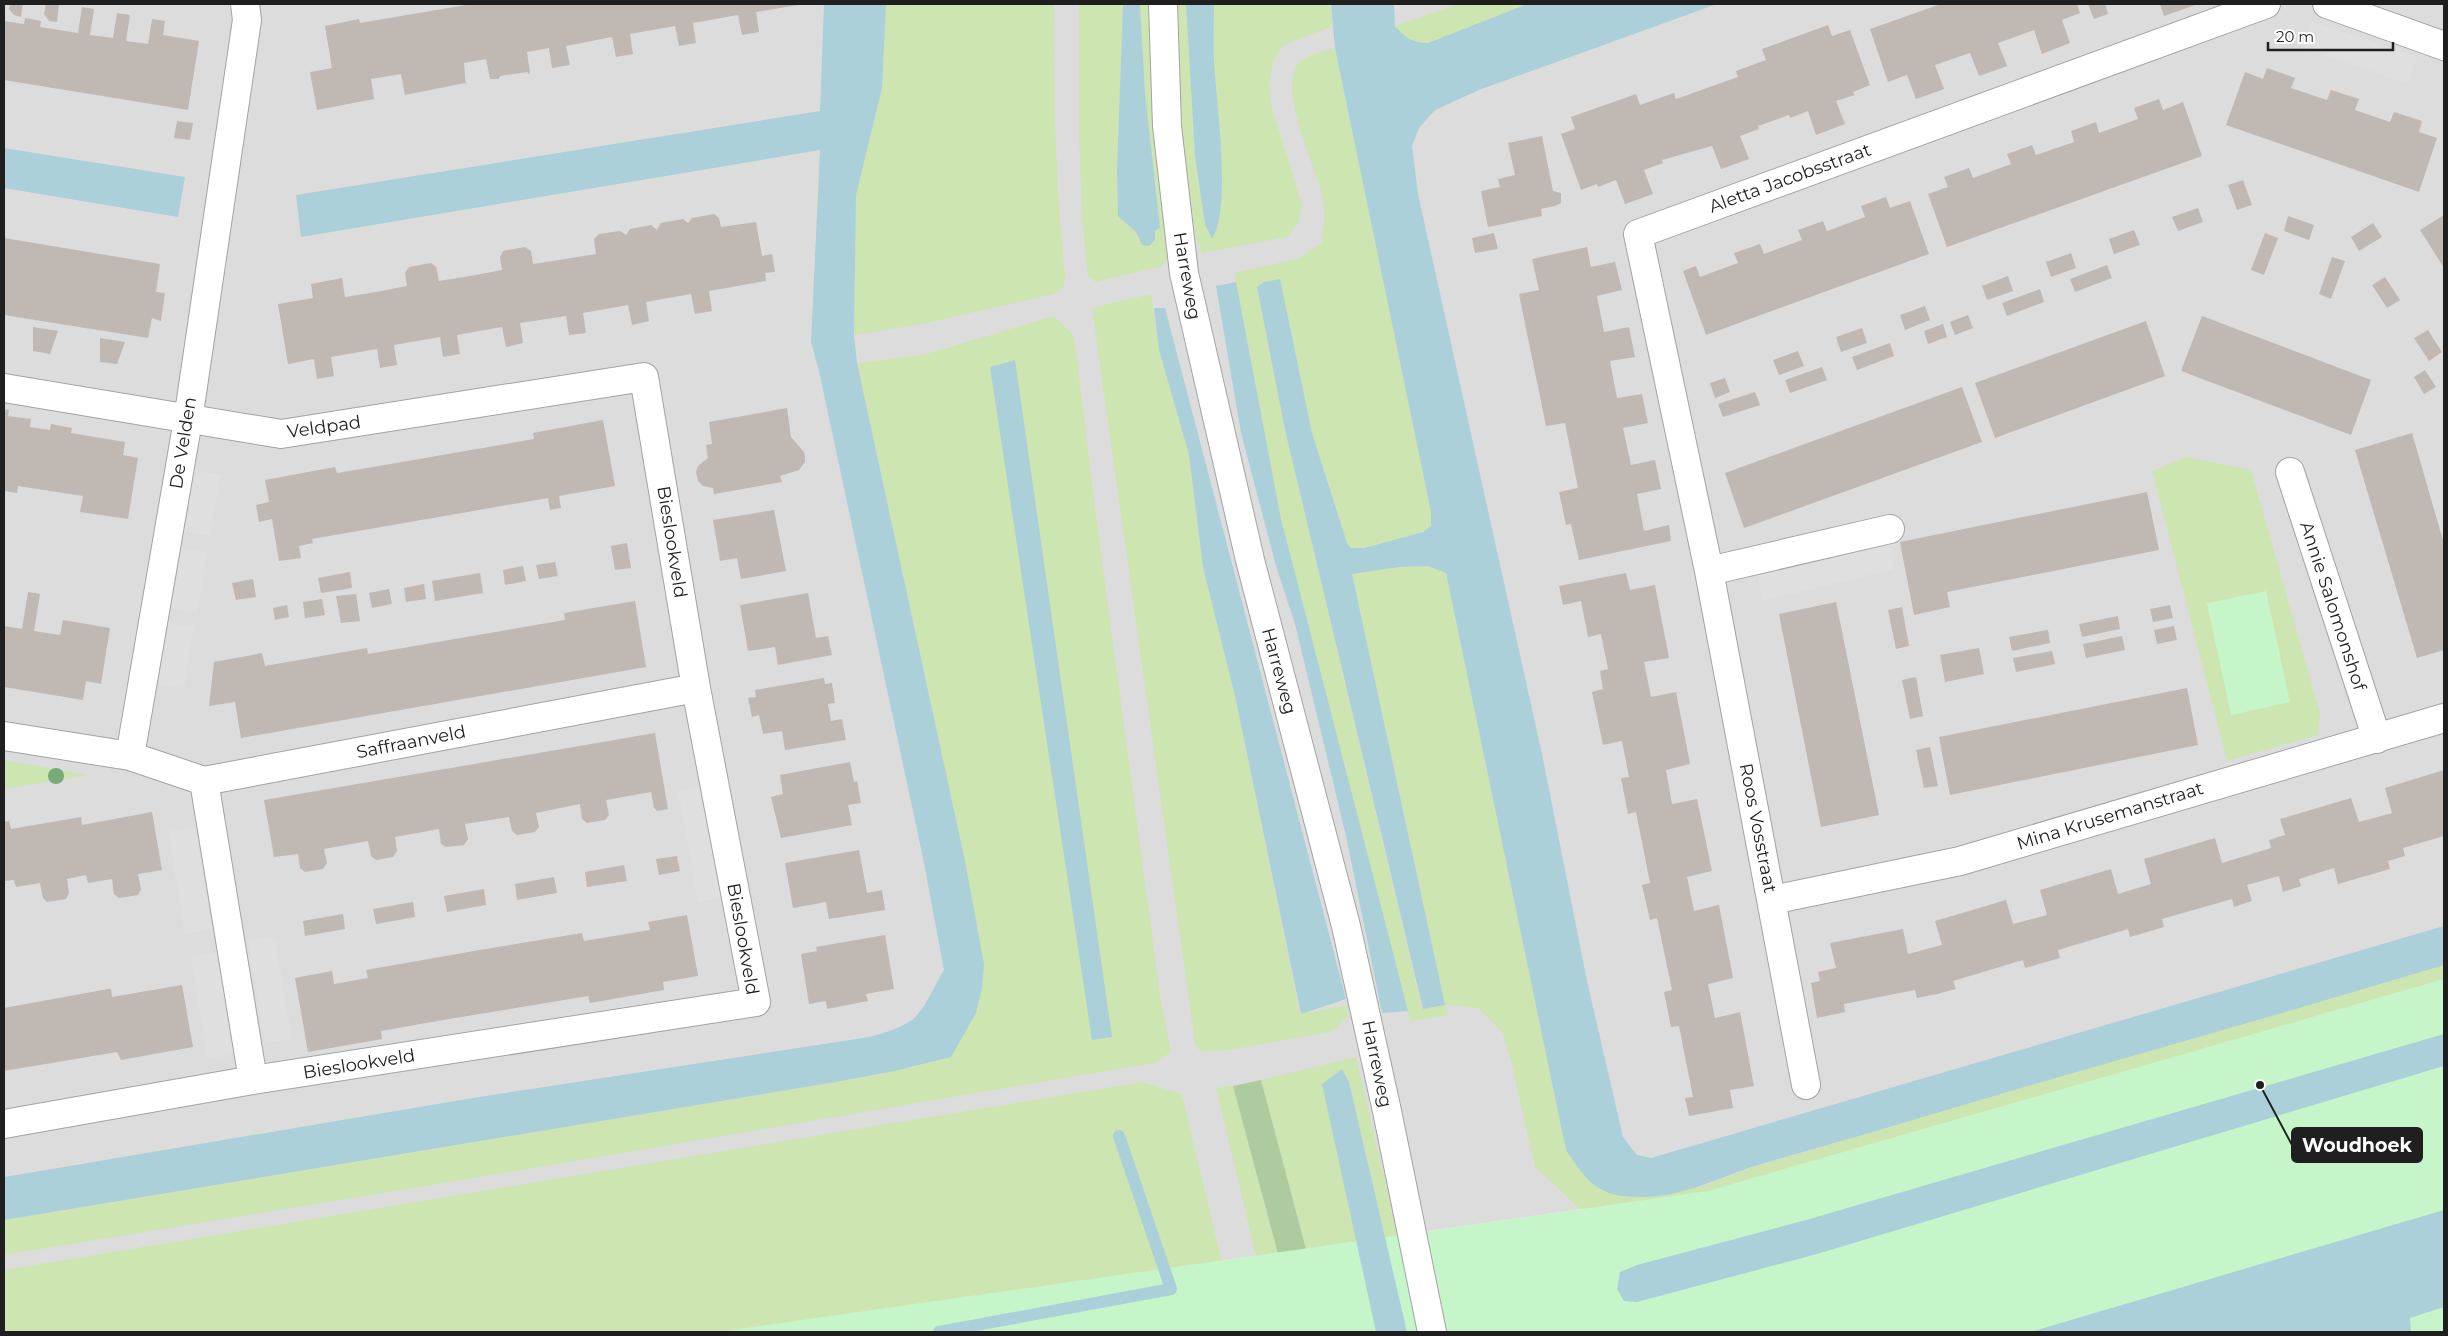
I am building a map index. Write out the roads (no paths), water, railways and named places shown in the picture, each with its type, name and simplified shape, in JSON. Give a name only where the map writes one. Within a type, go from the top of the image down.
[{"type":"street","name":"De Velden","points":[[130,756],[188,420],[247,20],[245,4]]},
{"type":"street","name":"Harreweg","points":[[1163,4],[1167,126],[1184,273],[1250,560],[1346,926],[1387,1111],[1432,1332]]},
{"type":"street","name":"Aletta Jacobsstraat","points":[[1710,571],[1638,234],[2266,4]]},
{"type":"street","points":[[2327,4],[2444,46]]},
{"type":"street","name":"Veldpad","points":[[4,388],[281,434],[644,377]]},
{"type":"street","name":"Bieslookveld","points":[[4,1124],[253,1080],[756,1002],[696,688],[644,377]]},
{"type":"street","name":"Annie Salomonshof","points":[[2290,472],[2377,739]]},
{"type":"street","points":[[1710,571],[1890,529]]},
{"type":"street","name":"Roos Vosstraat","points":[[1710,571],[1806,1085]]},
{"type":"street","name":"Saffraanveld","points":[[130,756],[204,781],[696,688]]},
{"type":"street","name":"Mina Krusemanstraat","points":[[1772,900],[1960,861],[2310,756],[2377,739],[2444,718]]},
{"type":"street","points":[[4,736],[130,756]]},
{"type":"street","points":[[204,781],[253,1080]]},
{"type":"water","points":[[824,4],[886,4],[882,88],[856,195],[854,335],[857,363],[965,861],[984,964],[982,989],[976,1013],[951,1057],[894,1071],[836,1082],[4,1220],[4,1177],[473,1098],[869,1037],[900,1027],[917,1015],[923,1007],[944,970],[923,858],[819,371],[811,342],[820,150],[301,237],[296,195],[820,111]]},
{"type":"water","points":[[1123,4],[1140,4],[1145,93],[1160,228],[1155,231],[1155,240],[1149,246],[1142,245],[1136,232],[1118,216],[1117,170]]},
{"type":"water","points":[[1186,4],[1214,4],[1214,61],[1220,127],[1222,180],[1218,224],[1212,239],[1205,224],[1195,156]]},
{"type":"water","points":[[1331,4],[1394,4],[1395,26],[1410,39],[1428,43],[1527,4],[1717,4],[1479,90],[1435,110],[1419,128],[1412,146],[1418,194],[1543,759],[1587,981],[1623,1137],[1637,1155],[1651,1158],[2444,926],[2444,965],[1781,1158],[1683,1191],[1640,1197],[1614,1194],[1596,1186],[1581,1171],[1566,1150],[1446,573],[1428,566],[1399,567],[1352,574],[1445,1005],[1423,1009],[1285,430],[1257,287],[1264,282],[1280,279],[1312,433],[1347,543],[1351,548],[1364,548],[1423,532],[1431,526],[1431,512],[1335,48]]},
{"type":"water","points":[[4,148],[185,177],[178,217],[4,188]]},
{"type":"water","points":[[1236,282],[1281,519],[1408,1011],[1382,1013],[1346,836],[1295,624],[1276,566],[1241,433],[1216,286]]},
{"type":"water","points":[[1154,308],[1165,308],[1346,999],[1301,1014],[1235,696],[1203,567],[1189,455],[1159,350]]},
{"type":"water","points":[[1015,360],[1112,1037],[1092,1040],[990,367]]},
{"type":"water","points":[[2444,1034],[2444,1066],[1817,1254],[1637,1302],[1624,1301],[1617,1289],[1620,1272],[1637,1265],[1806,1220]]},
{"type":"water","points":[[1342,1069],[1349,1082],[1407,1332],[1376,1332],[1322,1084]]},
{"type":"water","points":[[2444,1210],[2444,1307],[2410,1318],[2411,1332],[2030,1332]]},
{"type":"waterway","points":[[939,1332],[1171,1289],[1119,1136]]},
{"type":"place","name":"Woudhoek","points":[[2260,1085]]}]
